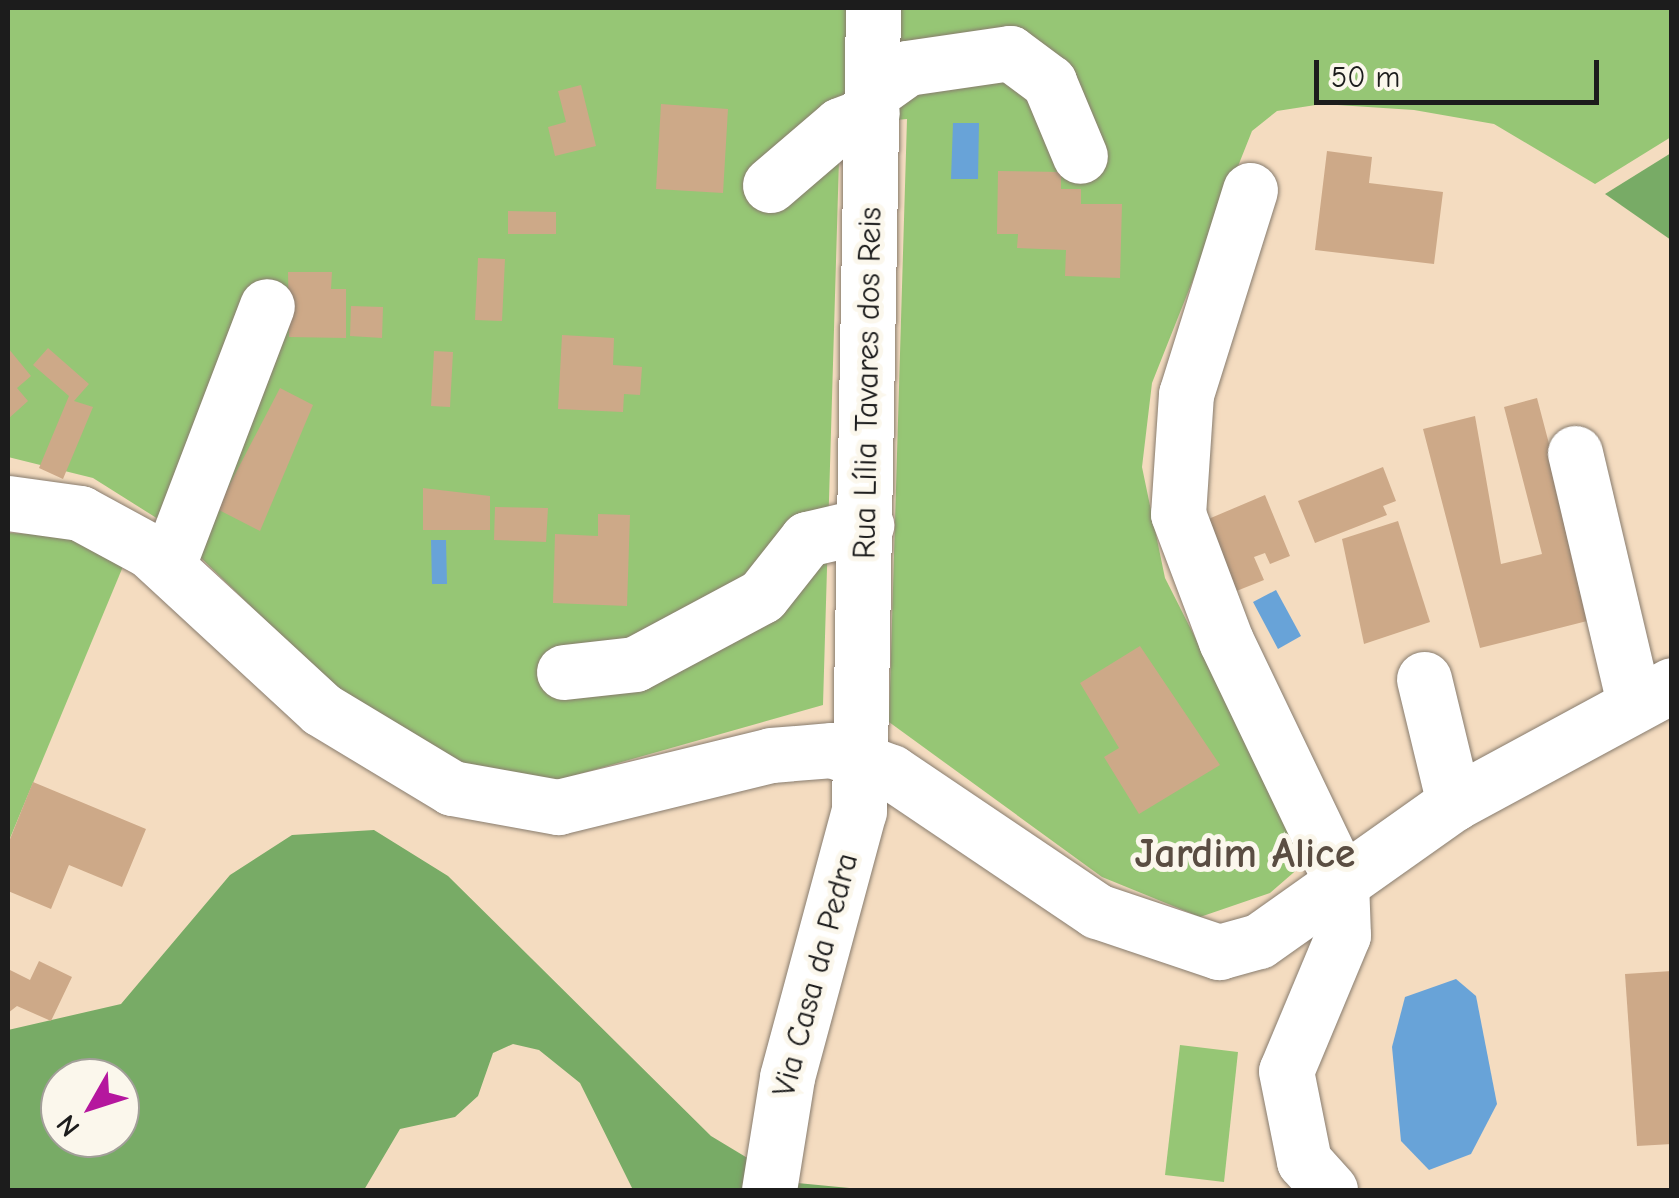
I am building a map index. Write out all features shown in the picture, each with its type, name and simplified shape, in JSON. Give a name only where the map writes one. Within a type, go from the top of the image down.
[{"type":"street","name":"Rua Lília Tavares dos Reis","points":[[863,759],[873,8]]},
{"type":"street","points":[[770,185],[872,103],[906,68],[1010,53],[1049,82],[1080,156]]},
{"type":"street","points":[[1250,190],[1186,394],[1178,514],[1220,626],[1341,882],[1343,935],[1286,1071],[1304,1161],[1330,1190]]},
{"type":"street","points":[[168,566],[267,306]]},
{"type":"street","points":[[8,503],[80,513],[168,566],[376,750],[487,798],[584,804],[802,749],[863,759],[1097,911],[1188,946],[1245,948],[1454,802],[1653,694],[1575,453]]},
{"type":"street","points":[[564,672],[635,664],[762,596],[806,539],[866,526]]},
{"type":"street","points":[[1424,679],[1454,802]]},
{"type":"street","name":"Via Casa da Pedra","points":[[769,1190],[863,759]]},
{"type":"green space","points":[[8,8],[1671,8],[1671,137],[1595,184],[1494,124],[1414,110],[1322,104],[1277,111],[1252,131],[1152,383],[1142,467],[1165,578],[1308,860],[1270,893],[1200,917],[1102,877],[889,722],[907,119],[840,125],[823,705],[544,784],[487,777],[357,709],[166,524],[93,478],[8,457]]},
{"type":"green space","points":[[1671,153],[1671,240],[1605,194]]},
{"type":"green space","points":[[8,533],[62,535],[124,564],[8,843]]},
{"type":"green space","points":[[374,830],[448,876],[711,1136],[787,1182],[870,1190],[633,1190],[580,1083],[539,1050],[513,1044],[493,1053],[478,1096],[455,1117],[400,1129],[364,1190],[8,1190],[8,1030],[121,1004],[230,875],[292,835]]},
{"type":"green space","points":[[1180,1045],[1238,1052],[1224,1182],[1165,1175]]},
{"type":"water","points":[[953,123],[979,123],[978,179],[951,179]]},
{"type":"water","points":[[431,540],[446,540],[447,584],[432,584]]},
{"type":"water","points":[[1276,590],[1301,636],[1278,649],[1253,602]]},
{"type":"water","points":[[1456,979],[1476,996],[1497,1104],[1471,1154],[1429,1170],[1401,1141],[1392,1047],[1405,997]]},
{"type":"building","points":[[581,85],[596,146],[555,156],[548,127],[566,122],[558,91]]},
{"type":"building","points":[[661,104],[728,109],[723,193],[656,189]]},
{"type":"building","points":[[1327,151],[1372,157],[1369,183],[1443,192],[1434,264],[1315,250]]},
{"type":"building","points":[[998,171],[1061,172],[1061,189],[1081,189],[1081,204],[1122,204],[1120,278],[1065,276],[1066,250],[1017,248],[1018,234],[997,234]]},
{"type":"building","points":[[508,211],[556,212],[556,234],[508,234]]},
{"type":"building","points":[[478,258],[505,259],[502,321],[475,320]]},
{"type":"building","points":[[288,272],[332,272],[331,289],[346,289],[346,338],[289,337]]},
{"type":"building","points":[[351,306],[383,307],[382,338],[350,336]]},
{"type":"building","points":[[562,335],[614,338],[613,365],[642,367],[640,395],[624,394],[623,412],[558,409]]},
{"type":"building","points":[[8,348],[31,376],[17,388],[28,401],[8,419]]},
{"type":"building","points":[[48,348],[89,384],[74,401],[93,407],[63,479],[39,468],[69,396],[33,365]]},
{"type":"building","points":[[434,351],[453,352],[450,407],[431,406]]},
{"type":"building","points":[[280,388],[313,405],[260,531],[217,509]]},
{"type":"building","points":[[1537,398],[1595,619],[1480,648],[1423,429],[1475,416],[1501,564],[1542,554],[1504,407]]},
{"type":"building","points":[[1383,467],[1396,501],[1383,506],[1387,515],[1315,543],[1298,501]]},
{"type":"building","points":[[423,488],[490,496],[490,530],[423,530]]},
{"type":"building","points":[[1265,495],[1290,556],[1270,564],[1265,553],[1254,557],[1264,580],[1229,594],[1199,523]]},
{"type":"building","points":[[495,507],[548,508],[546,542],[494,540]]},
{"type":"building","points":[[598,514],[630,515],[627,606],[553,603],[555,534],[598,536]]},
{"type":"building","points":[[1398,521],[1430,622],[1364,644],[1342,539]]},
{"type":"building","points":[[1140,646],[1220,765],[1139,814],[1104,757],[1119,748],[1080,683]]},
{"type":"building","points":[[33,782],[146,829],[122,887],[69,865],[51,909],[8,891],[8,844]]},
{"type":"building","points":[[39,961],[72,977],[51,1021],[17,1006],[8,1013],[8,969],[30,980]]},
{"type":"building","points":[[1672,971],[1672,1144],[1637,1146],[1625,974]]},
{"type":"district","name":"Jardim Alice","points":[[1245,854]]}]
